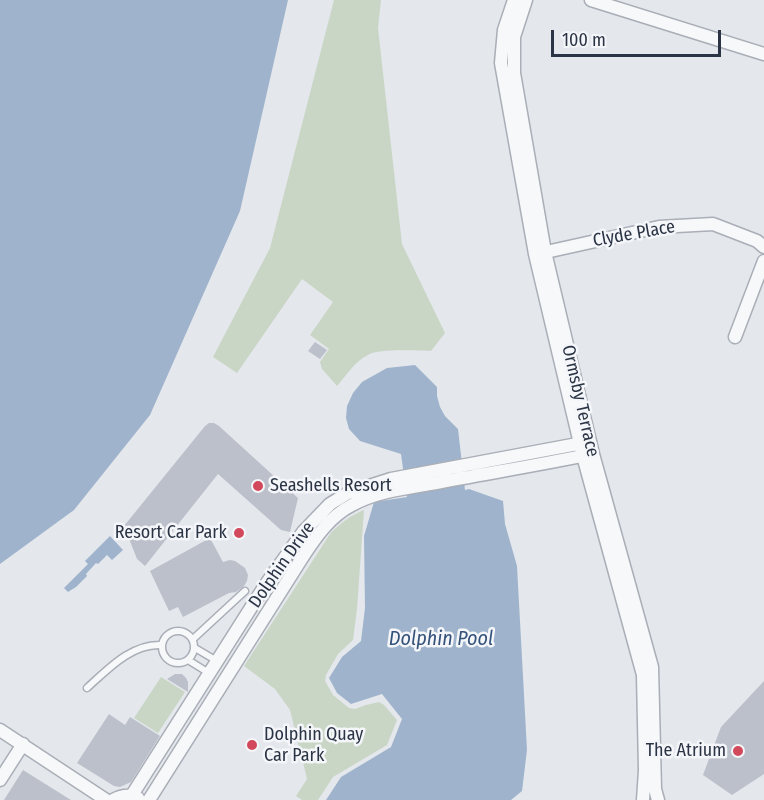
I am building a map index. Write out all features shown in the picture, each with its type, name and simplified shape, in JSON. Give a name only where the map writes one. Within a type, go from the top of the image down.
[{"type":"street","name":"Ormsby Terrace","points":[[514,0],[504,30],[501,63],[540,253],[643,675],[644,800]]},
{"type":"street","name":"Ormsby Terrace","points":[[526,0],[514,37],[514,73],[540,253]]},
{"type":"street","points":[[591,0],[763,51]]},
{"type":"street","name":"Clyde Place","points":[[540,253],[659,227],[713,224],[757,241],[764,247]]},
{"type":"street","points":[[735,337],[764,261]]},
{"type":"street","name":"Dolphin Drive","points":[[149,800],[314,540],[344,509],[376,489],[502,458],[585,442]]},
{"type":"street","name":"Ormsby Terrace","points":[[588,455],[652,667],[655,789],[658,800]]},
{"type":"street","name":"Dolphin Drive","points":[[137,798],[209,673],[290,549],[316,517],[340,497],[356,489],[376,489],[514,469],[588,455]]},
{"type":"street","points":[[0,730],[106,800]]},
{"type":"street","points":[[0,780],[22,744]]},
{"type":"street","points":[[113,800],[119,796],[137,798]]},
{"type":"lane","points":[[193,639],[245,591]]},
{"type":"lane","points":[[180,630],[188,633],[193,639],[195,648],[188,660],[179,663],[170,661],[164,654],[162,645],[165,637],[171,632],[180,630]]},
{"type":"lane","points":[[87,688],[116,661],[150,645],[162,645]]},
{"type":"lane","points":[[195,648],[217,661]]},
{"type":"lane","points":[[188,660],[209,673]]},
{"type":"green space","points":[[334,0],[381,0],[378,28],[402,244],[445,333],[431,351],[389,351],[368,355],[355,365],[337,386],[322,369],[320,362],[329,349],[310,335],[333,302],[302,279],[237,373],[213,357],[270,248]]},
{"type":"green space","points":[[364,510],[353,640],[338,654],[325,681],[333,695],[349,708],[355,709],[379,702],[397,720],[387,745],[333,777],[318,800],[302,800],[296,796],[307,779],[290,710],[275,689],[244,666],[330,534],[346,520]]},
{"type":"green space","points":[[161,677],[185,692],[158,733],[134,718]]},
{"type":"water","points":[[0,0],[288,0],[240,211],[150,415],[74,510],[0,564]]},
{"type":"water","name":"Dolphin Pool","points":[[415,365],[437,387],[440,407],[445,416],[458,429],[465,490],[469,489],[503,501],[505,524],[517,566],[527,750],[522,791],[511,800],[326,800],[341,777],[391,747],[402,719],[382,694],[351,704],[337,693],[329,678],[342,657],[361,641],[365,608],[364,536],[374,502],[407,497],[401,454],[360,441],[349,429],[346,418],[347,406],[353,393],[362,382],[387,368]]},
{"type":"water","points":[[110,536],[123,550],[112,560],[107,555],[98,564],[96,563],[86,574],[87,576],[68,592],[64,588],[88,564],[85,561]]},
{"type":"building","points":[[315,342],[327,350],[320,359],[308,351]]},
{"type":"building","name":"Seashells Resort","points":[[209,423],[219,426],[298,498],[290,532],[281,530],[218,474],[145,566],[137,559],[124,526]]},
{"type":"building","points":[[210,538],[223,562],[235,561],[245,568],[248,575],[247,581],[236,592],[229,593],[183,617],[178,607],[169,611],[150,571]]},
{"type":"building","points":[[175,674],[182,674],[186,678],[188,692],[167,679]]},
{"type":"building","name":"The Atrium","points":[[764,681],[764,774],[732,795],[703,775],[721,727]]},
{"type":"building","points":[[109,714],[125,725],[130,717],[160,736],[131,782],[120,787],[114,786],[77,763]]},
{"type":"building","points":[[23,770],[71,800],[4,800]]},
{"type":"place","name":"Seashells Resort","points":[[258,486]]},
{"type":"place","name":"Resort Car Park","points":[[239,533]]},
{"type":"place","name":"Dolphin Quay Car Park","points":[[252,745]]},
{"type":"place","name":"The Atrium","points":[[738,751]]}]
